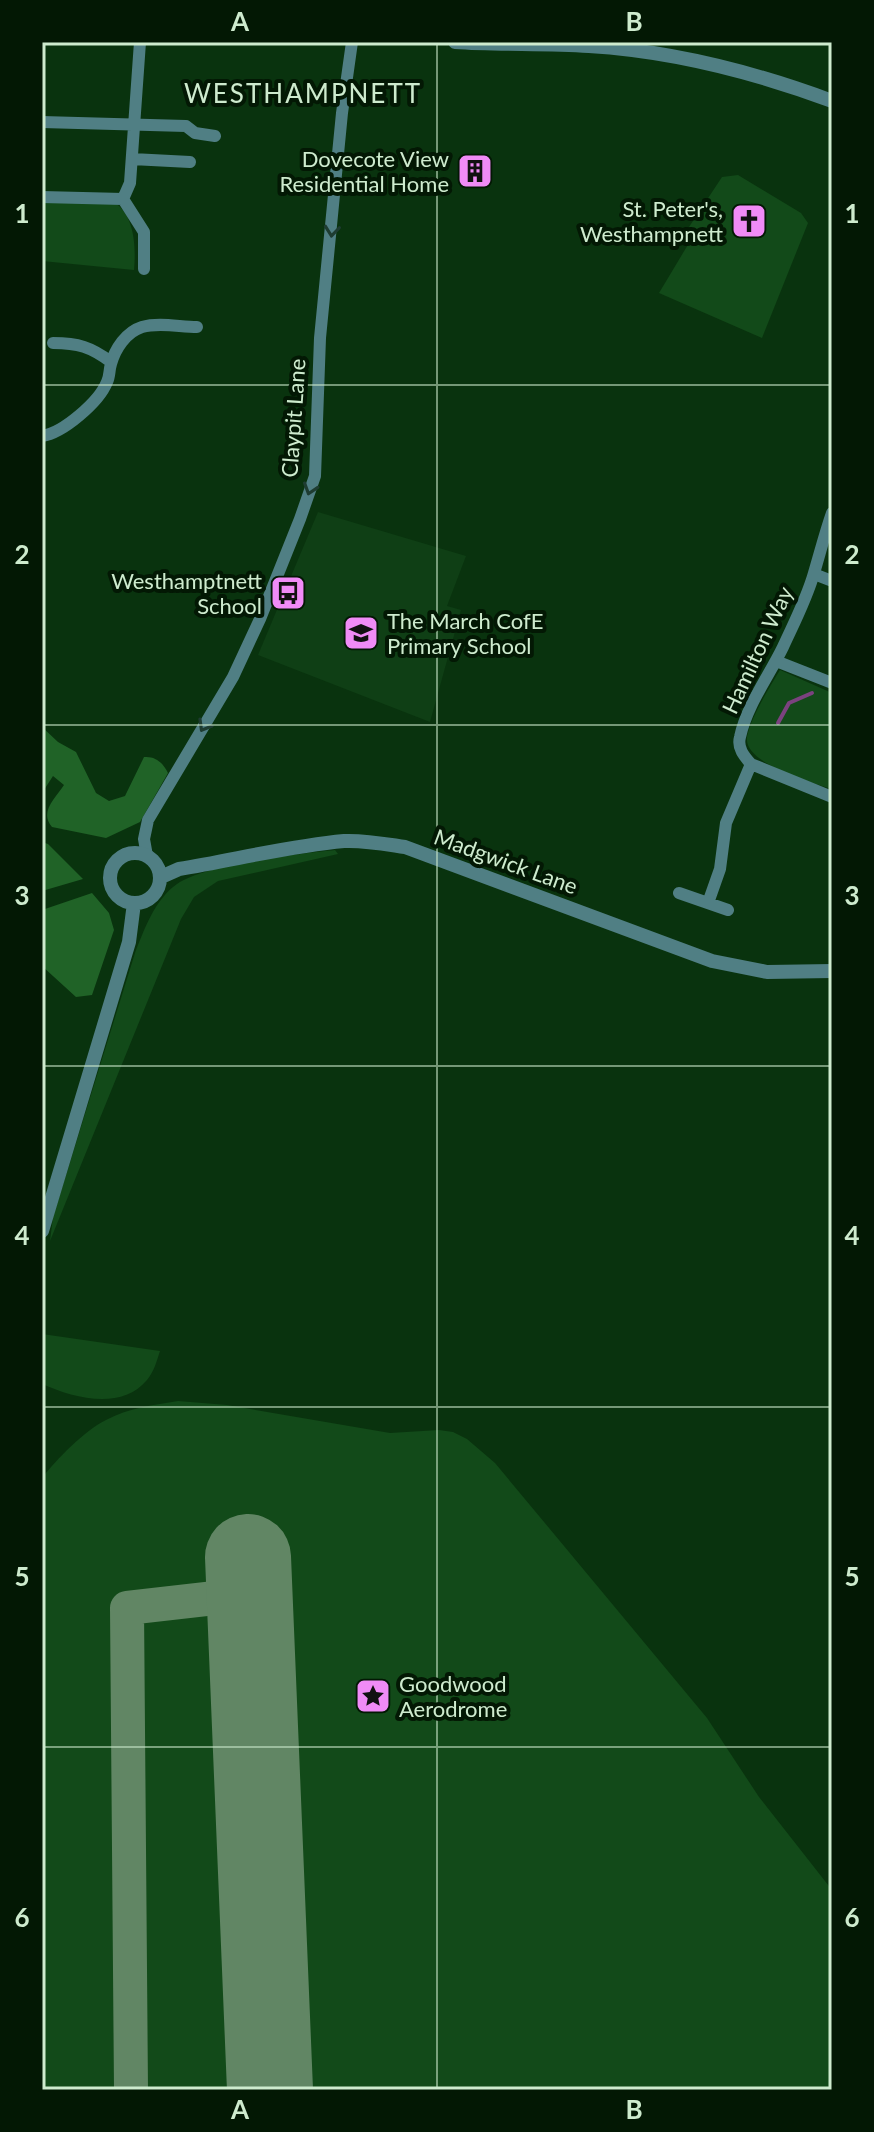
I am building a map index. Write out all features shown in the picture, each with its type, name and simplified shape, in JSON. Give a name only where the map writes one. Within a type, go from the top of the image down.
[{"type":"street","points":[[123,199],[130,183],[140,42]]},
{"type":"street","name":"Claypit Lane","points":[[147,856],[144,839],[148,820],[233,677],[260,619],[315,476],[320,338],[352,42]]},
{"type":"street","points":[[455,42],[588,46],[654,53],[729,69],[832,101]]},
{"type":"street","points":[[42,122],[186,126],[195,133],[215,136]]},
{"type":"street","points":[[132,159],[190,162]]},
{"type":"street","points":[[42,197],[123,199]]},
{"type":"street","points":[[123,199],[144,232],[144,269]]},
{"type":"street","points":[[42,436],[56,434],[94,401],[108,381],[111,362],[124,338],[139,328],[153,325],[197,327]]},
{"type":"street","points":[[53,343],[77,343],[93,348],[111,362]]},
{"type":"street","name":"Hamilton Way","points":[[751,764],[739,746],[740,736],[814,574],[832,513]]},
{"type":"street","points":[[814,574],[832,581]]},
{"type":"street","points":[[776,661],[832,683]]},
{"type":"street","points":[[708,903],[720,869],[726,823],[751,764],[832,797]]},
{"type":"street","name":"Madgwick Lane","points":[[161,877],[179,869],[312,846],[345,841],[374,842],[405,847],[712,961],[767,972],[832,971]]},
{"type":"street","points":[[125,855],[147,856],[158,867],[161,877],[158,889],[153,896],[134,903],[124,901],[112,889],[111,869],[125,855]]},
{"type":"street","points":[[679,893],[728,910]]},
{"type":"street","points":[[42,1231],[129,942],[134,903]]},
{"type":"shaded area","points":[[738,175],[801,213],[808,223],[762,338],[659,293],[692,238],[685,233],[722,177]]},
{"type":"shaded area","points":[[50,201],[115,203],[130,224],[134,270],[42,261],[42,204]]},
{"type":"shaded area","name":"The March CofE Primary School","points":[[318,512],[466,556],[447,606],[461,610],[430,722],[258,655]]},
{"type":"shaded area","points":[[780,670],[832,693],[832,789],[780,770],[756,755],[749,746],[747,737],[752,721]]},
{"type":"shaded area","points":[[42,727],[58,742],[76,752],[96,793],[109,801],[125,796],[144,757],[161,763],[168,773],[140,822],[106,838],[52,827],[48,821],[48,811],[64,785],[53,776],[42,793]]},
{"type":"shaded area","points":[[42,842],[48,844],[83,879],[42,891]]},
{"type":"shaded area","points":[[335,850],[338,854],[218,881],[194,897],[181,919],[50,1241],[53,1217],[135,953],[162,898],[177,884],[209,871],[253,861]]},
{"type":"shaded area","points":[[92,893],[109,913],[114,930],[92,995],[76,997],[42,966],[42,910]]},
{"type":"shaded area","points":[[42,1334],[160,1351],[149,1377],[136,1390],[111,1399],[82,1397],[42,1384]]},
{"type":"shaded area","name":"Goodwood Aerodrome","points":[[178,1401],[227,1405],[390,1433],[453,1432],[467,1439],[495,1463],[707,1718],[759,1797],[832,1890],[832,2090],[42,2090],[42,1478],[71,1446],[106,1420],[132,1410]]},
{"type":"waterway","points":[[778,723],[789,703],[812,693]]},
{"type":"taxiway","points":[[131,2090],[127,1608],[250,1594]]},
{"type":"runway","points":[[248,1557],[270,2090]]},
{"type":"place","name":"Dovecote View Residential Home","points":[[475,171]]},
{"type":"place","name":"St. Peter's, Westhampnett","points":[[749,221]]},
{"type":"place","name":"Westhamptnett School","points":[[288,593]]},
{"type":"place","name":"The March CofE Primary School","points":[[361,633]]},
{"type":"place","name":"Goodwood Aerodrome","points":[[373,1696]]},
{"type":"district","name":"WESTHAMPNETT","points":[[303,93]]}]
